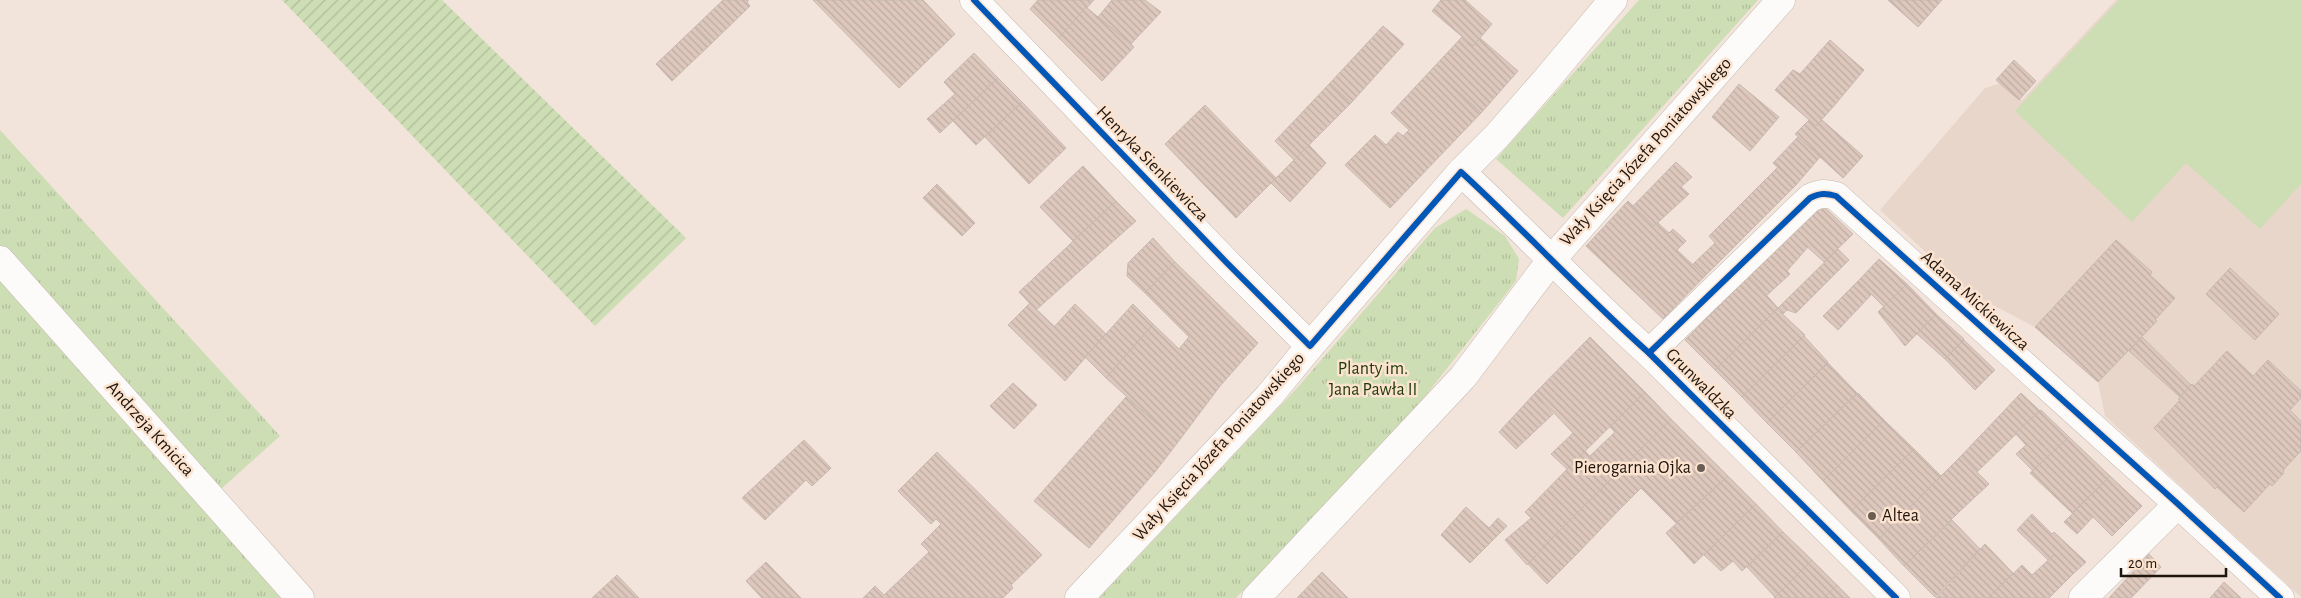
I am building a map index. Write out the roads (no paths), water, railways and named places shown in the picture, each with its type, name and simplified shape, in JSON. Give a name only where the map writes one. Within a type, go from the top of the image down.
[{"type":"street","name":"Henryka Sienkiewicza","points":[[974,0],[1227,263],[1310,346]]},
{"type":"street","name":"Wały Księcia Józefa Poniatowskiego","points":[[1079,598],[1269,396],[1461,172],[1503,129],[1613,0]]},
{"type":"street","name":"Wały Księcia Józefa Poniatowskiego","points":[[1256,598],[1463,377],[1552,259],[1781,0]]},
{"type":"street","name":"Grunwaldzka","points":[[1461,172],[1552,259],[1609,318],[1648,353],[1896,598]]},
{"type":"street","name":"Adama Mickiewicza","points":[[1648,353],[1810,198],[1818,194],[1827,193],[1836,196],[2280,598]]},
{"type":"street","name":"Andrzeja Kmicica","points":[[0,260],[300,598]]},
{"type":"street","points":[[2082,598],[2178,504]]},
{"type":"place","name":"Pierogarnia Ojka","points":[[1701,468]]},
{"type":"place","name":"Altea","points":[[1872,516]]},
{"type":"park label","name":"Planty im. Jana Pawła II","points":[[1373,379]]}]
